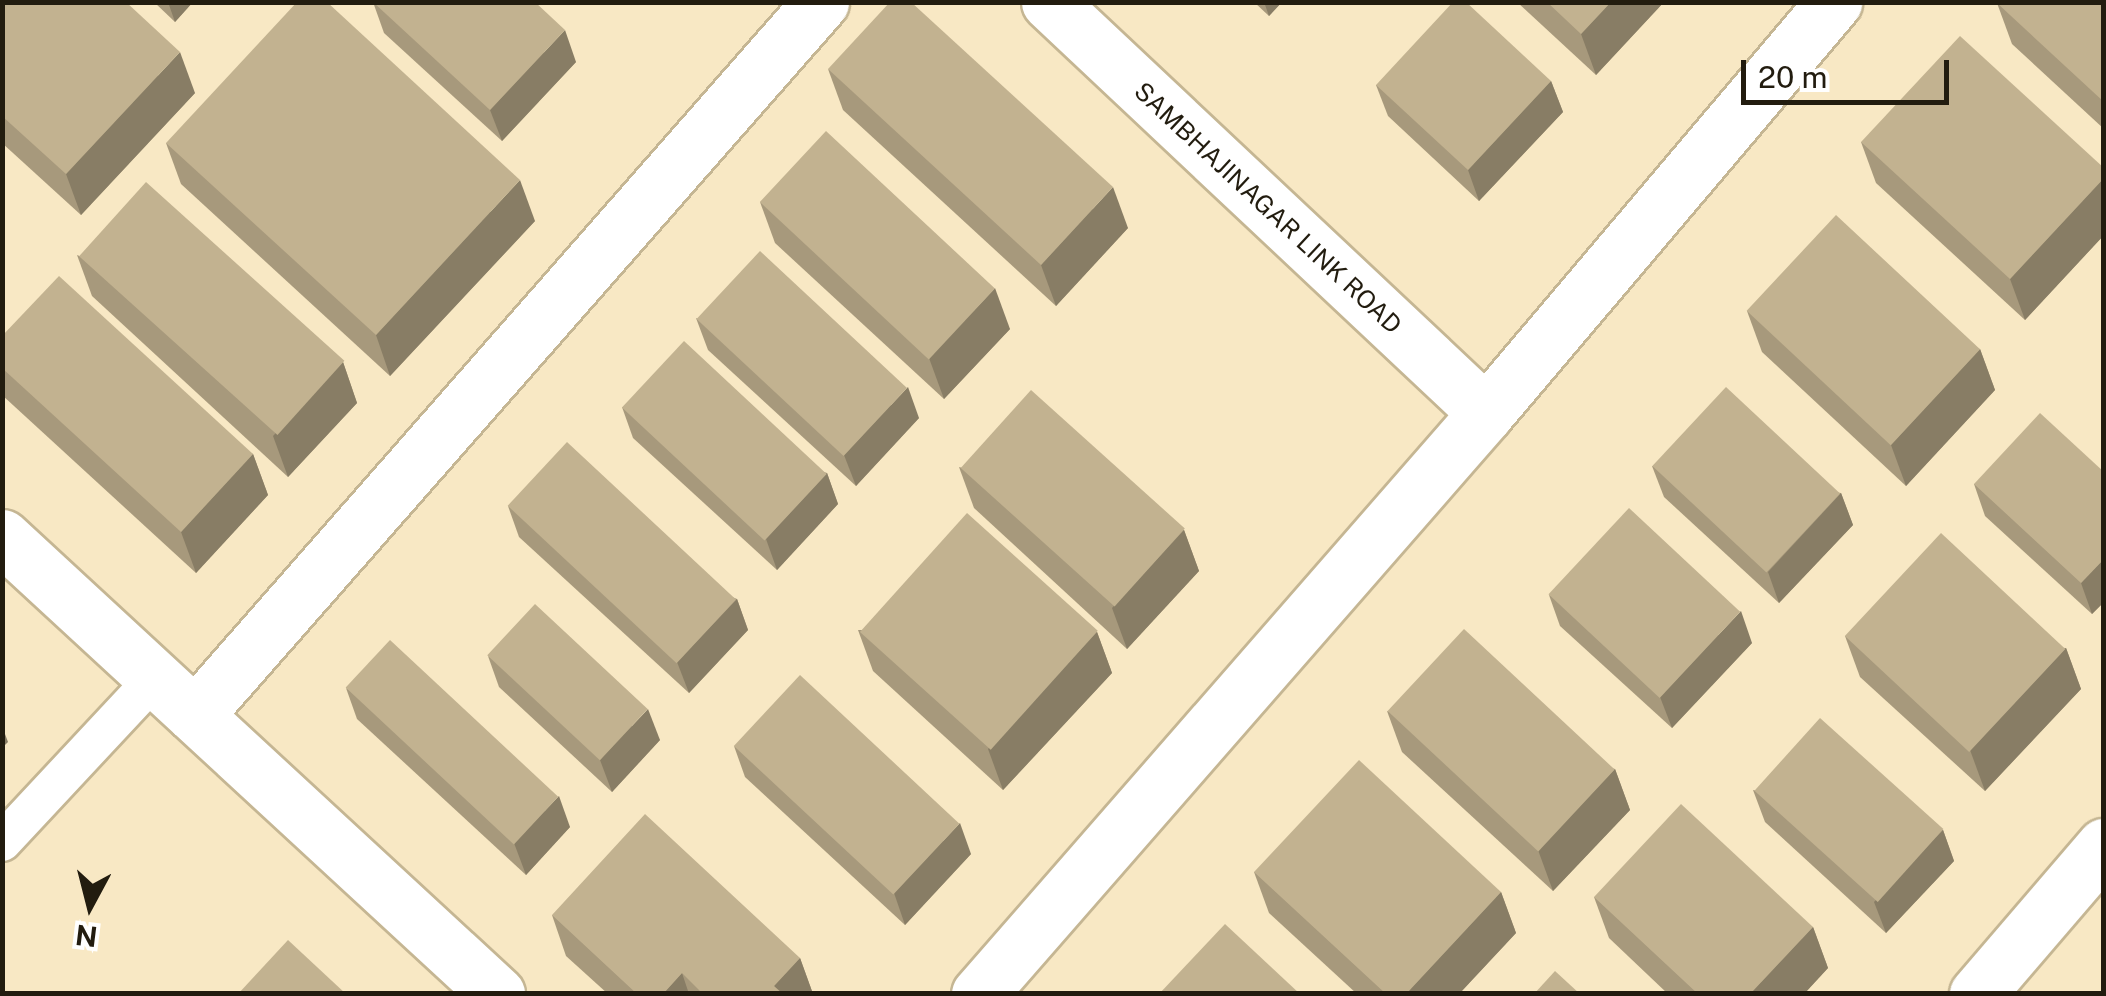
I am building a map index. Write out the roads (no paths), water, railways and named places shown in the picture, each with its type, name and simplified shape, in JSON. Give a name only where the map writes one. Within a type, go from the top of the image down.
[{"type":"street","points":[[195,715],[821,2]]},
{"type":"street","name":"SAMBHAJINAGAR LINK ROAD","points":[[1049,2],[1486,413]]},
{"type":"street","points":[[979,994],[1486,413],[1834,2]]},
{"type":"street","points":[[2,538],[498,994]]},
{"type":"street","points":[[1977,994],[2104,846]]},
{"type":"lane","points":[[2,842],[155,678]]}]
